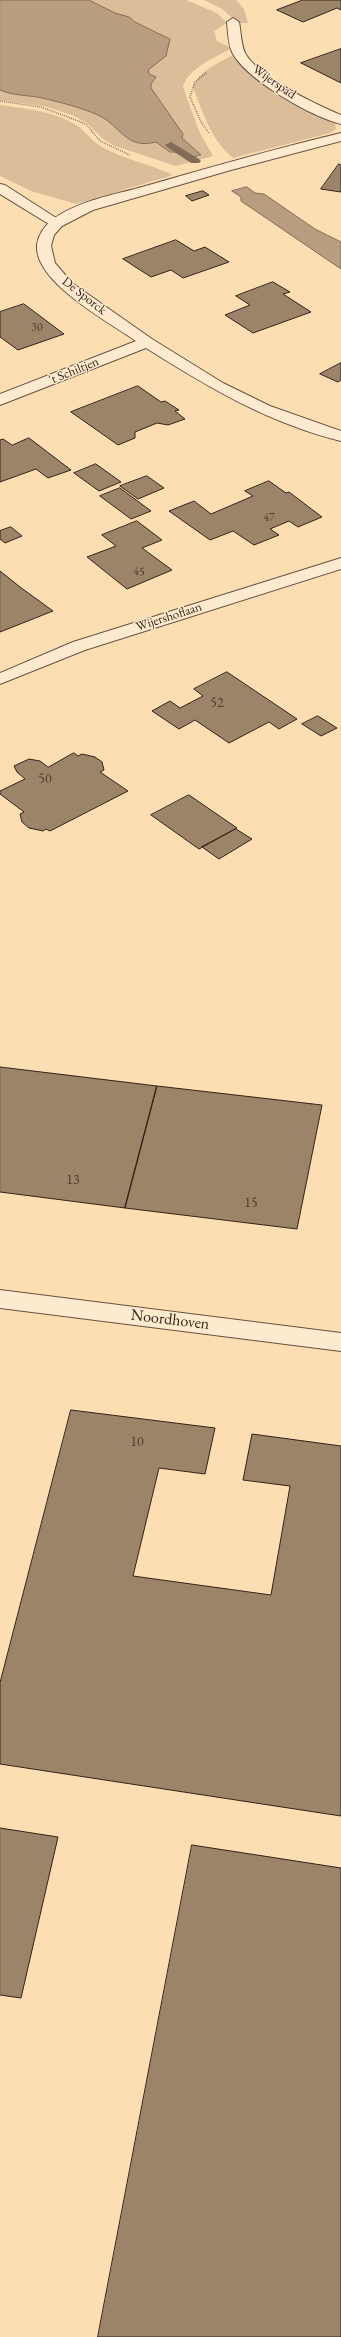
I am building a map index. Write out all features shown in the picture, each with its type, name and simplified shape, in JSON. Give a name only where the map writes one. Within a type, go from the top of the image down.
[{"type":"street","name":"Wijerspad","points":[[233,22],[239,53],[254,71],[282,90],[341,120]]},
{"type":"street","name":"De Sporck","points":[[341,138],[226,167],[88,207],[57,224],[47,234],[44,246],[48,264],[67,286],[147,342],[217,386],[264,409],[341,436]]},
{"type":"street","points":[[0,188],[57,224]]},
{"type":"street","name":"'t Schiltjen","points":[[0,400],[147,342]]},
{"type":"street","name":"Wijershoflaan","points":[[0,679],[79,646],[341,563]]},
{"type":"street","name":"Noordhoven","points":[[0,1299],[341,1342]]},
{"type":"path","points":[[210,134],[200,122],[190,97],[195,82],[220,63],[239,53]]},
{"type":"path","points":[[0,101],[41,107],[86,124],[100,141],[131,156]]},
{"type":"shaded area","points":[[0,0],[89,0],[115,13],[129,17],[135,22],[170,39],[166,56],[148,70],[149,74],[156,77],[151,84],[151,88],[183,134],[182,138],[201,155],[187,159],[179,152],[170,152],[156,142],[146,144],[131,140],[124,136],[113,125],[92,112],[71,105],[0,90]]},
{"type":"shaded area","points":[[89,0],[186,0],[217,13],[227,23],[214,31],[217,41],[232,48],[196,69],[186,80],[183,87],[199,131],[213,156],[176,166],[115,146],[104,140],[87,123],[72,115],[43,106],[0,100],[0,90],[63,103],[98,115],[124,136],[138,143],[146,144],[156,142],[170,152],[179,152],[187,160],[202,156],[182,138],[151,88],[151,84],[156,77],[149,74],[147,70],[160,33],[135,22],[129,17],[115,13]]},
{"type":"shaded area","points":[[204,0],[236,0],[244,9],[248,23],[238,23],[222,9]]},
{"type":"shaded area","points":[[235,54],[257,78],[269,87],[293,102],[335,122],[336,129],[330,133],[233,158],[225,151],[208,126],[193,87],[205,71]]},
{"type":"shaded area","points":[[0,105],[40,111],[67,120],[80,127],[102,147],[119,155],[173,175],[76,204],[31,191],[0,176]]},
{"type":"shaded area","points":[[247,187],[255,193],[264,194],[315,229],[341,242],[341,269],[241,201],[241,197],[232,191]]},
{"type":"building","points":[[303,0],[341,0],[341,10],[337,8],[303,22],[277,10]]},
{"type":"building","points":[[341,49],[341,83],[301,63]]},
{"type":"building","points":[[339,164],[341,165],[341,192],[321,189]]},
{"type":"building","points":[[203,191],[209,195],[192,201],[186,196]]},
{"type":"building","points":[[176,240],[194,251],[205,247],[229,262],[183,278],[171,270],[151,277],[123,259]]},
{"type":"building","points":[[273,282],[290,292],[283,294],[311,312],[253,333],[225,315],[250,305],[236,296]]},
{"type":"building","points":[[24,304],[64,334],[18,350],[0,337],[0,312]]},
{"type":"building","points":[[341,363],[341,380],[338,382],[320,374]]},
{"type":"building","points":[[138,386],[161,402],[165,401],[179,410],[175,411],[185,419],[168,425],[157,423],[135,432],[135,438],[118,445],[71,412]]},
{"type":"building","points":[[29,438],[71,470],[48,478],[36,469],[0,482],[0,440],[3,439],[12,445]]},
{"type":"building","points":[[96,464],[121,482],[99,491],[74,473]]},
{"type":"building","points":[[147,476],[164,488],[138,499],[120,486]]},
{"type":"building","points":[[269,481],[286,493],[289,492],[322,517],[298,527],[289,521],[270,529],[279,535],[254,545],[233,531],[210,540],[169,511],[194,501],[211,514],[253,496],[245,491]]},
{"type":"building","points":[[120,488],[151,511],[131,519],[100,496]]},
{"type":"building","points":[[137,521],[162,540],[142,548],[172,570],[127,589],[87,557],[116,546],[102,535]]},
{"type":"building","points":[[11,527],[22,536],[5,543],[0,539],[0,531]]},
{"type":"building","points":[[0,571],[20,587],[53,611],[0,632]]},
{"type":"building","points":[[227,672],[297,719],[279,729],[269,722],[229,743],[195,720],[179,729],[152,711],[170,701],[180,708],[203,696],[194,689]]},
{"type":"building","points":[[318,716],[337,728],[321,736],[302,724]]},
{"type":"building","points":[[74,753],[78,756],[82,754],[95,757],[102,762],[104,770],[100,772],[128,791],[50,831],[46,829],[43,831],[29,828],[22,822],[20,814],[24,812],[0,794],[0,791],[25,779],[17,772],[14,766],[29,759],[40,761],[48,767]]},
{"type":"building","points":[[189,795],[237,828],[199,849],[151,815]]},
{"type":"building","points":[[236,829],[252,839],[219,859],[202,847]]},
{"type":"building","points":[[0,1067],[157,1086],[125,1208],[0,1192]]},
{"type":"building","points":[[157,1086],[322,1105],[297,1229],[125,1208]]},
{"type":"building","points":[[71,1410],[215,1428],[205,1474],[159,1468],[133,1576],[271,1595],[290,1486],[243,1480],[252,1434],[341,1446],[341,1816],[0,1764],[0,1683]]},
{"type":"building","points":[[0,1828],[58,1837],[21,1998],[0,1995]]},
{"type":"building","points":[[192,1845],[341,1868],[341,2337],[98,2337]]},
{"type":"waterway","points":[[171,145],[195,161]]}]
